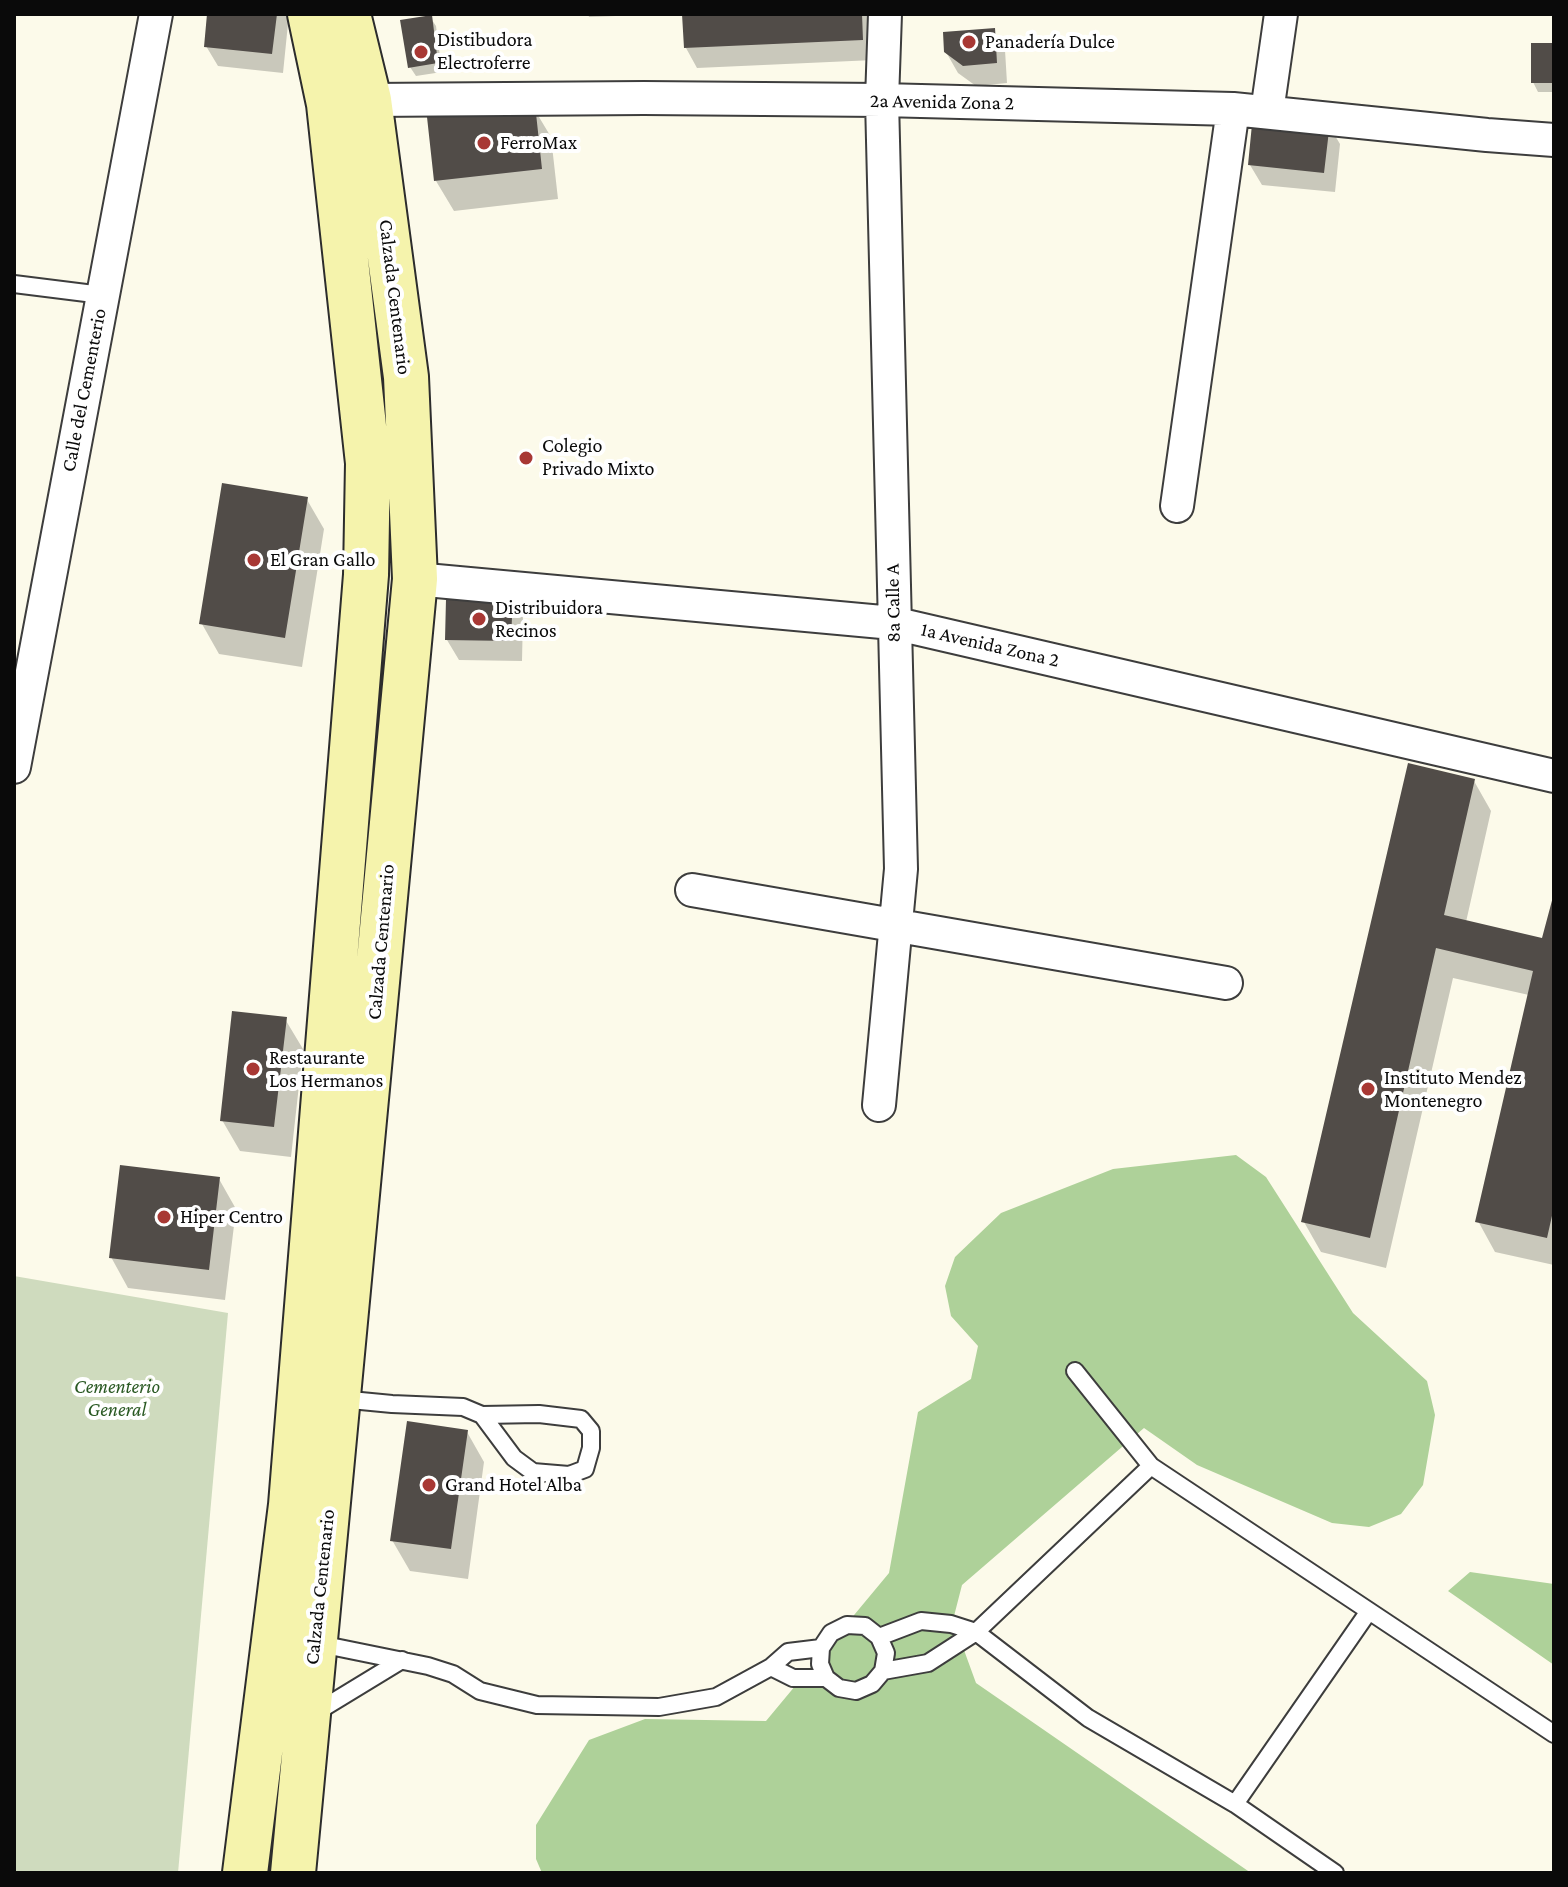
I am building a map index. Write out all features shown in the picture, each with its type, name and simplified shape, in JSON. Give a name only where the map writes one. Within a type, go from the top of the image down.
[{"type":"main road","name":"Calzada Centenario","points":[[293,1873],[415,579],[406,377],[349,102],[310,14]]},
{"type":"main road","name":"Calzada Centenario","points":[[245,1873],[291,1505],[366,575],[368,463],[349,102],[348,14]]},
{"type":"street","name":"Calle del Cementerio","points":[[14,767],[156,14]]},
{"type":"street","name":"8a Calle A","points":[[879,1105],[901,869],[882,100],[885,14]]},
{"type":"street","points":[[1267,112],[1281,14]]},
{"type":"street","name":"2a Avenida Zona 2","points":[[349,102],[629,98],[882,100],[1233,109],[1554,140]]},
{"type":"street","points":[[1177,506],[1233,109]]},
{"type":"street","name":"1a Avenida Zona 2","points":[[415,579],[893,623],[1554,776]]},
{"type":"street","points":[[692,890],[1226,983]]},
{"type":"lane","points":[[14,284],[102,295]]},
{"type":"lane","points":[[1075,1371],[1151,1466],[1554,1734]]},
{"type":"lane","points":[[339,1399],[463,1407],[482,1415],[539,1414],[581,1419],[591,1431],[591,1448],[585,1469],[569,1475],[533,1472],[514,1458],[482,1415]]},
{"type":"lane","points":[[883,1671],[928,1663],[976,1632],[1151,1466]]},
{"type":"lane","points":[[1235,1804],[1369,1611]]},
{"type":"lane","points":[[879,1637],[921,1621],[951,1624],[976,1632],[1088,1718],[1235,1804],[1335,1873]]},
{"type":"lane","points":[[847,1625],[865,1626],[879,1637],[886,1653],[883,1671],[872,1684],[856,1691],[839,1688],[826,1678],[820,1664],[821,1648],[831,1633],[847,1625]]},
{"type":"lane","points":[[314,1643],[402,1660],[453,1674],[480,1691],[537,1705],[659,1707],[716,1697],[771,1667],[788,1652],[821,1648]]},
{"type":"lane","points":[[307,1718],[402,1660]]},
{"type":"lane","points":[[771,1667],[793,1678],[826,1678]]},
{"type":"green space","points":[[1236,1155],[1266,1177],[1353,1313],[1427,1381],[1435,1415],[1423,1485],[1401,1514],[1369,1527],[1332,1523],[1197,1465],[1144,1428],[962,1585],[953,1620],[976,1683],[1251,1873],[542,1873],[536,1859],[536,1825],[589,1740],[645,1719],[766,1721],[889,1573],[918,1412],[971,1379],[978,1346],[951,1316],[945,1286],[955,1257],[1001,1213],[1113,1169]]},
{"type":"green space","name":"Cementerio General","points":[[14,1276],[228,1313],[178,1873],[14,1873]]},
{"type":"green space","points":[[1470,1572],[1554,1584],[1554,1665],[1448,1591]]},
{"type":"building","points":[[207,14],[277,14],[272,54],[204,47]]},
{"type":"building","points":[[682,14],[862,14],[863,40],[684,48]]},
{"type":"building","points":[[432,15],[438,63],[408,68],[400,20]]},
{"type":"building","name":"Panadería Dulce","points":[[995,28],[997,63],[963,66],[944,52],[943,32]]},
{"type":"building","points":[[1531,43],[1554,43],[1554,83],[1531,83]]},
{"type":"building","name":"FerroMax","points":[[535,104],[542,169],[434,181],[427,117]]},
{"type":"building","points":[[1253,114],[1330,122],[1324,173],[1248,165]]},
{"type":"building","name":"El Gran Gallo","points":[[222,483],[308,497],[285,638],[199,624]]},
{"type":"building","name":"Distribuidora Recinos","points":[[458,592],[513,593],[511,641],[445,640],[446,599]]},
{"type":"building","name":"Instituto Mendez Montenegro","points":[[1408,763],[1475,779],[1444,915],[1542,938],[1554,893],[1554,1207],[1547,1238],[1475,1222],[1533,971],[1436,948],[1370,1238],[1301,1222]]},
{"type":"building","name":"Restaurante Los Hermanos","points":[[232,1011],[287,1017],[274,1127],[220,1121]]},
{"type":"building","name":"Hiper Centro","points":[[120,1165],[220,1177],[209,1270],[109,1258]]},
{"type":"building","name":"Grand Hotel Alba","points":[[407,1421],[468,1430],[451,1549],[390,1541]]},
{"type":"place","name":"Panadería Dulce","points":[[969,42]]},
{"type":"place","name":"Distibudora Electroferre","points":[[421,52]]},
{"type":"place","name":"FerroMax","points":[[484,143]]},
{"type":"place","name":"Colegio Privado Mixto","points":[[526,458]]},
{"type":"place","name":"El Gran Gallo","points":[[254,560]]},
{"type":"place","name":"Distribuidora Recinos","points":[[479,619]]},
{"type":"place","name":"Restaurante Los Hermanos","points":[[253,1069]]},
{"type":"place","name":"Instituto Mendez Montenegro","points":[[1368,1089]]},
{"type":"place","name":"Hiper Centro","points":[[164,1217]]},
{"type":"place","name":"Grand Hotel Alba","points":[[429,1485]]}]
